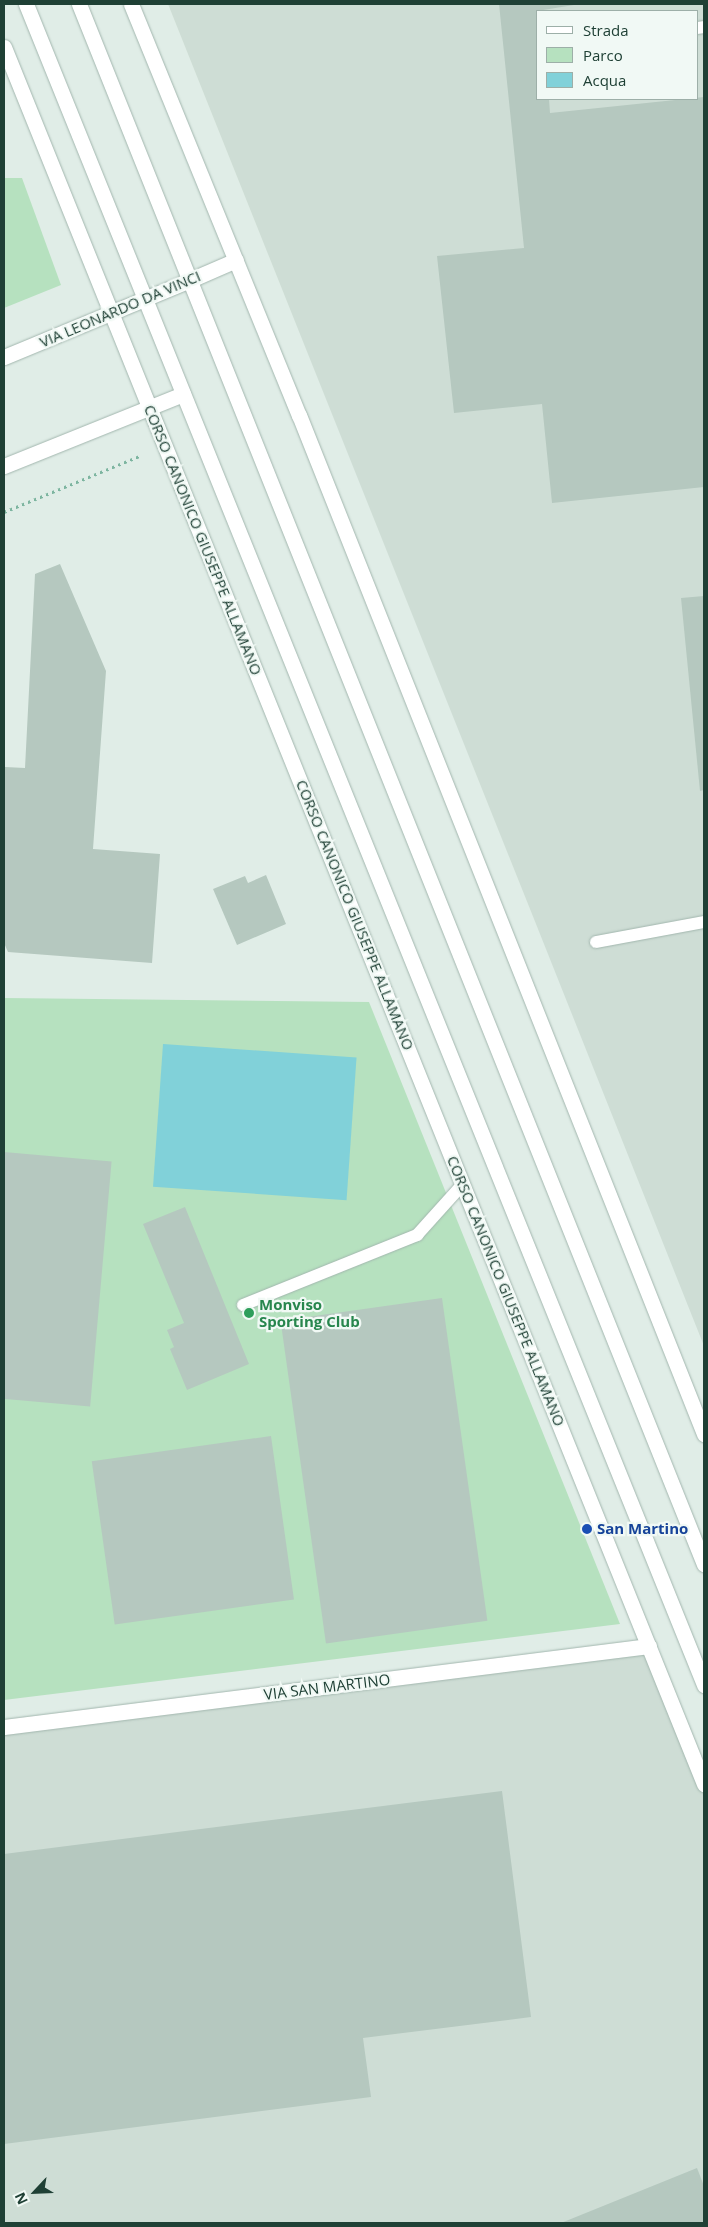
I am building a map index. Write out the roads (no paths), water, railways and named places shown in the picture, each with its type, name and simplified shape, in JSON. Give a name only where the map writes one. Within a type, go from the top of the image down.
[{"type":"street","points":[[26,4],[704,1685]]},
{"type":"street","points":[[78,4],[704,1564]]},
{"type":"street","points":[[131,4],[236,260],[704,1434]]},
{"type":"street","name":"CORSO CANONICO GIUSEPPE ALLAMANO","points":[[4,47],[704,1784]]},
{"type":"street","name":"VIA LEONARDO DA VINCI","points":[[4,357],[236,260]]},
{"type":"street","points":[[4,466],[183,394]]},
{"type":"street","name":"VIA SAN MARTINO","points":[[4,1727],[649,1646]]},
{"type":"lane","points":[[596,942],[704,922]]},
{"type":"lane","points":[[243,1305],[417,1235],[463,1184]]},
{"type":"water","points":[[163,1044],[357,1058],[347,1200],[153,1187]]},
{"type":"place","name":"Monviso Sporting Club","points":[[249,1313]]},
{"type":"place","name":"San Martino","points":[[587,1529]]}]
